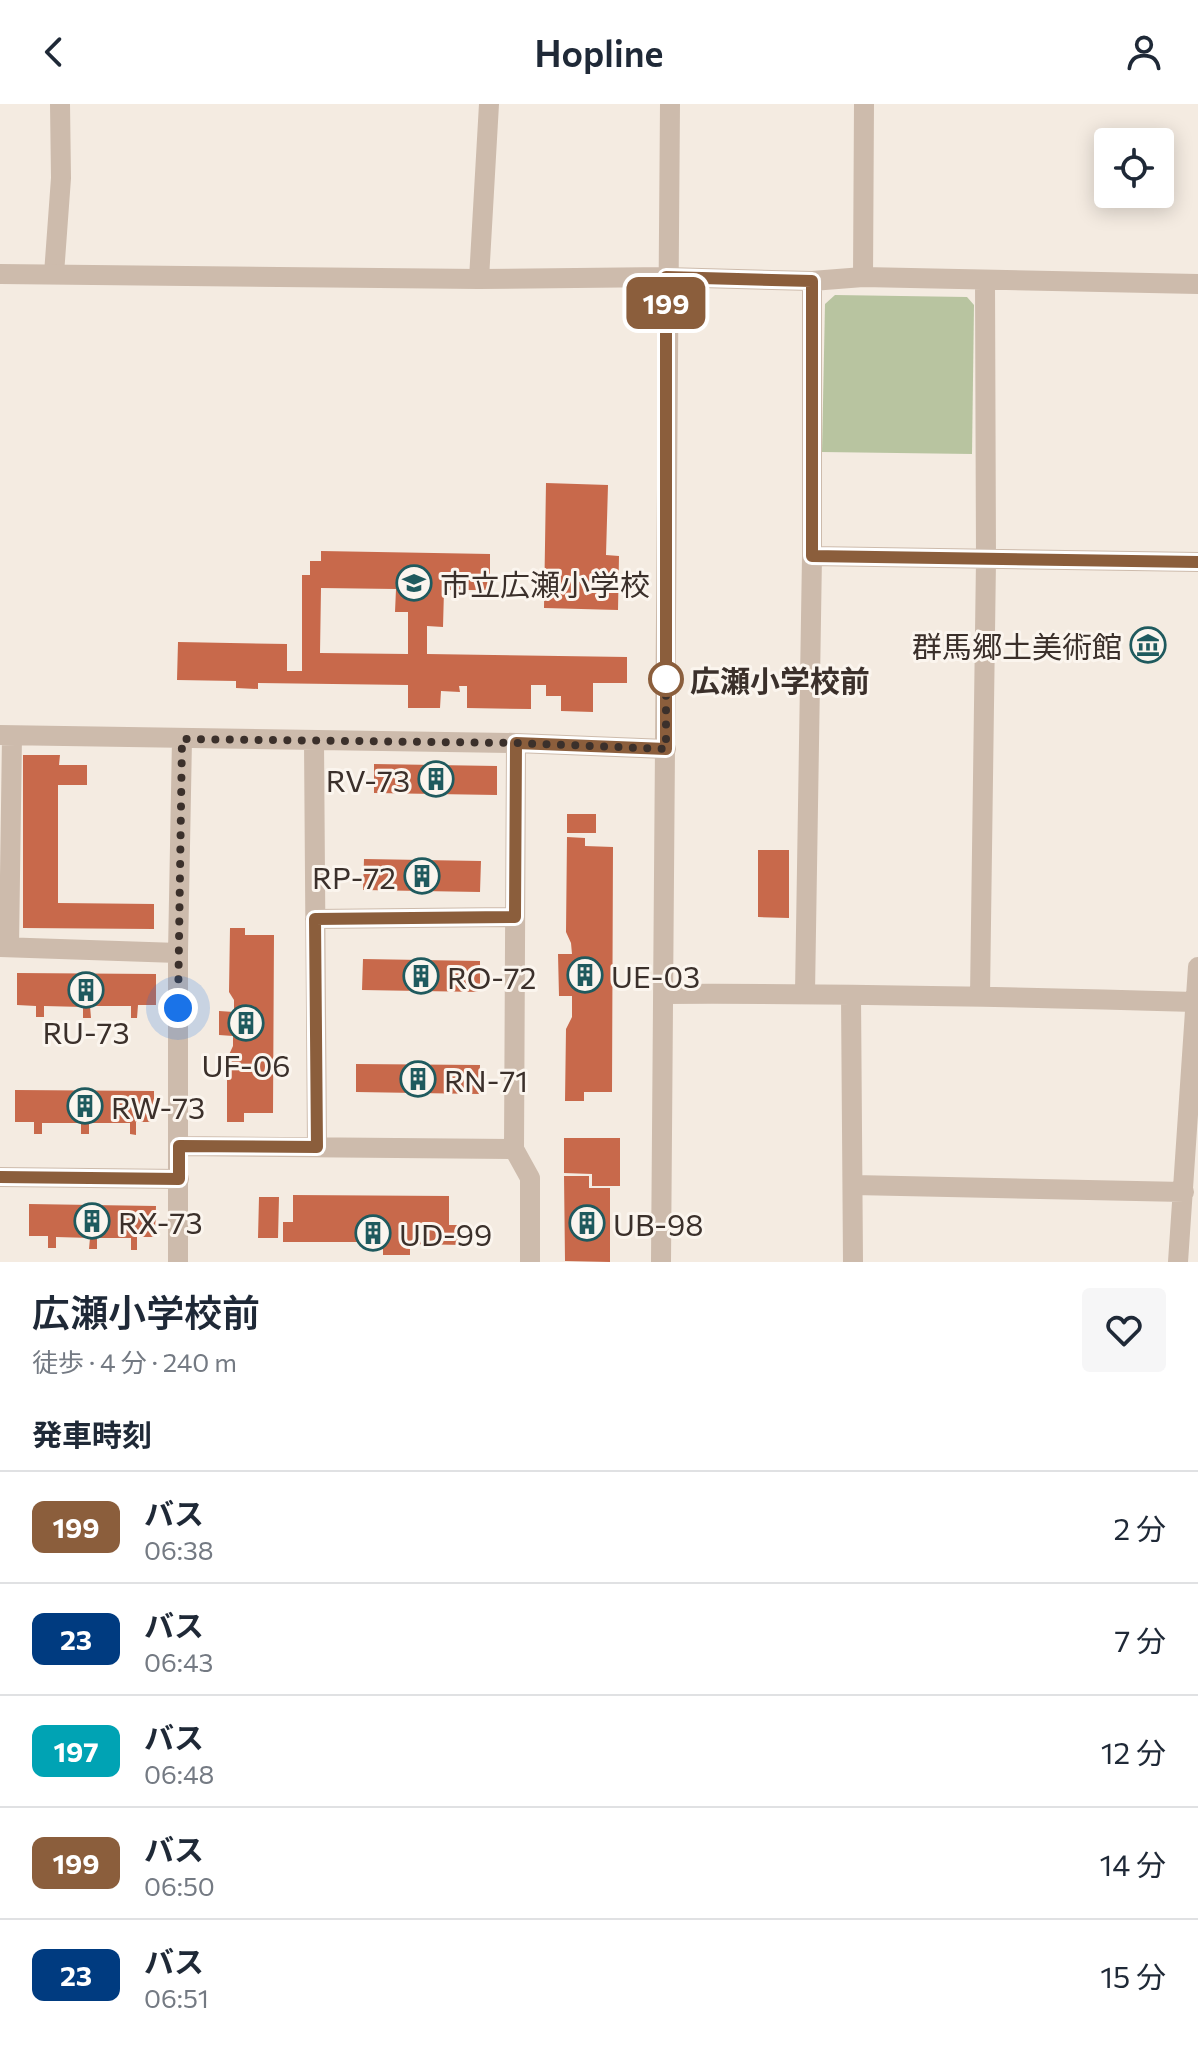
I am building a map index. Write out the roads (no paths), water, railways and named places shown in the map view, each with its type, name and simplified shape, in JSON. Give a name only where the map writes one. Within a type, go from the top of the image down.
[{"type":"street","points":[[54,274],[61,178],[60,104]]},
{"type":"street","points":[[479,279],[489,104]]},
{"type":"street","points":[[661,1262],[666,277],[670,104]]},
{"type":"street","points":[[863,277],[864,104]]},
{"type":"street","points":[[0,274],[479,279],[666,277],[812,281],[863,277],[1198,284]]},
{"type":"street","points":[[980,996],[986,560],[985,280]]},
{"type":"street","points":[[805,993],[812,556],[812,281]]},
{"type":"street","points":[[812,556],[1198,562]]},
{"type":"street","points":[[178,953],[5,947],[6,735],[516,743],[666,749]]},
{"type":"street","points":[[178,1262],[182,739]]},
{"type":"street","points":[[314,741],[317,1147]]},
{"type":"street","points":[[516,743],[514,1149],[530,1178],[530,1262]]},
{"type":"street","points":[[315,919],[515,917]]},
{"type":"street","points":[[1178,1262],[1192,1142],[1198,967]]},
{"type":"street","points":[[664,994],[805,993],[1195,1002]]},
{"type":"street","points":[[851,996],[853,1262]]},
{"type":"street","points":[[179,1146],[514,1149]]},
{"type":"street","points":[[0,1177],[179,1179]]},
{"type":"street","points":[[854,1185],[1184,1192]]},
{"type":"place","name":"市立広瀬小学校","points":[[414,583]]},
{"type":"place","name":"群馬郷土美術館","points":[[1148,645]]},
{"type":"place","name":"広瀬小学校前","points":[[666,679]]},
{"type":"place","name":"RV-73","points":[[436,779]]},
{"type":"place","name":"RP-72","points":[[422,876]]},
{"type":"place","name":"UE-03","points":[[585,975]]},
{"type":"place","name":"RO-72","points":[[421,976]]},
{"type":"place","name":"RU-73","points":[[86,990]]},
{"type":"place","name":"UF-06","points":[[246,1023]]},
{"type":"place","name":"RN-71","points":[[418,1079]]},
{"type":"place","name":"RW-73","points":[[85,1106]]},
{"type":"place","name":"RX-73","points":[[92,1221]]},
{"type":"place","name":"UB-98","points":[[587,1223]]},
{"type":"place","name":"UD-99","points":[[373,1233]]}]
